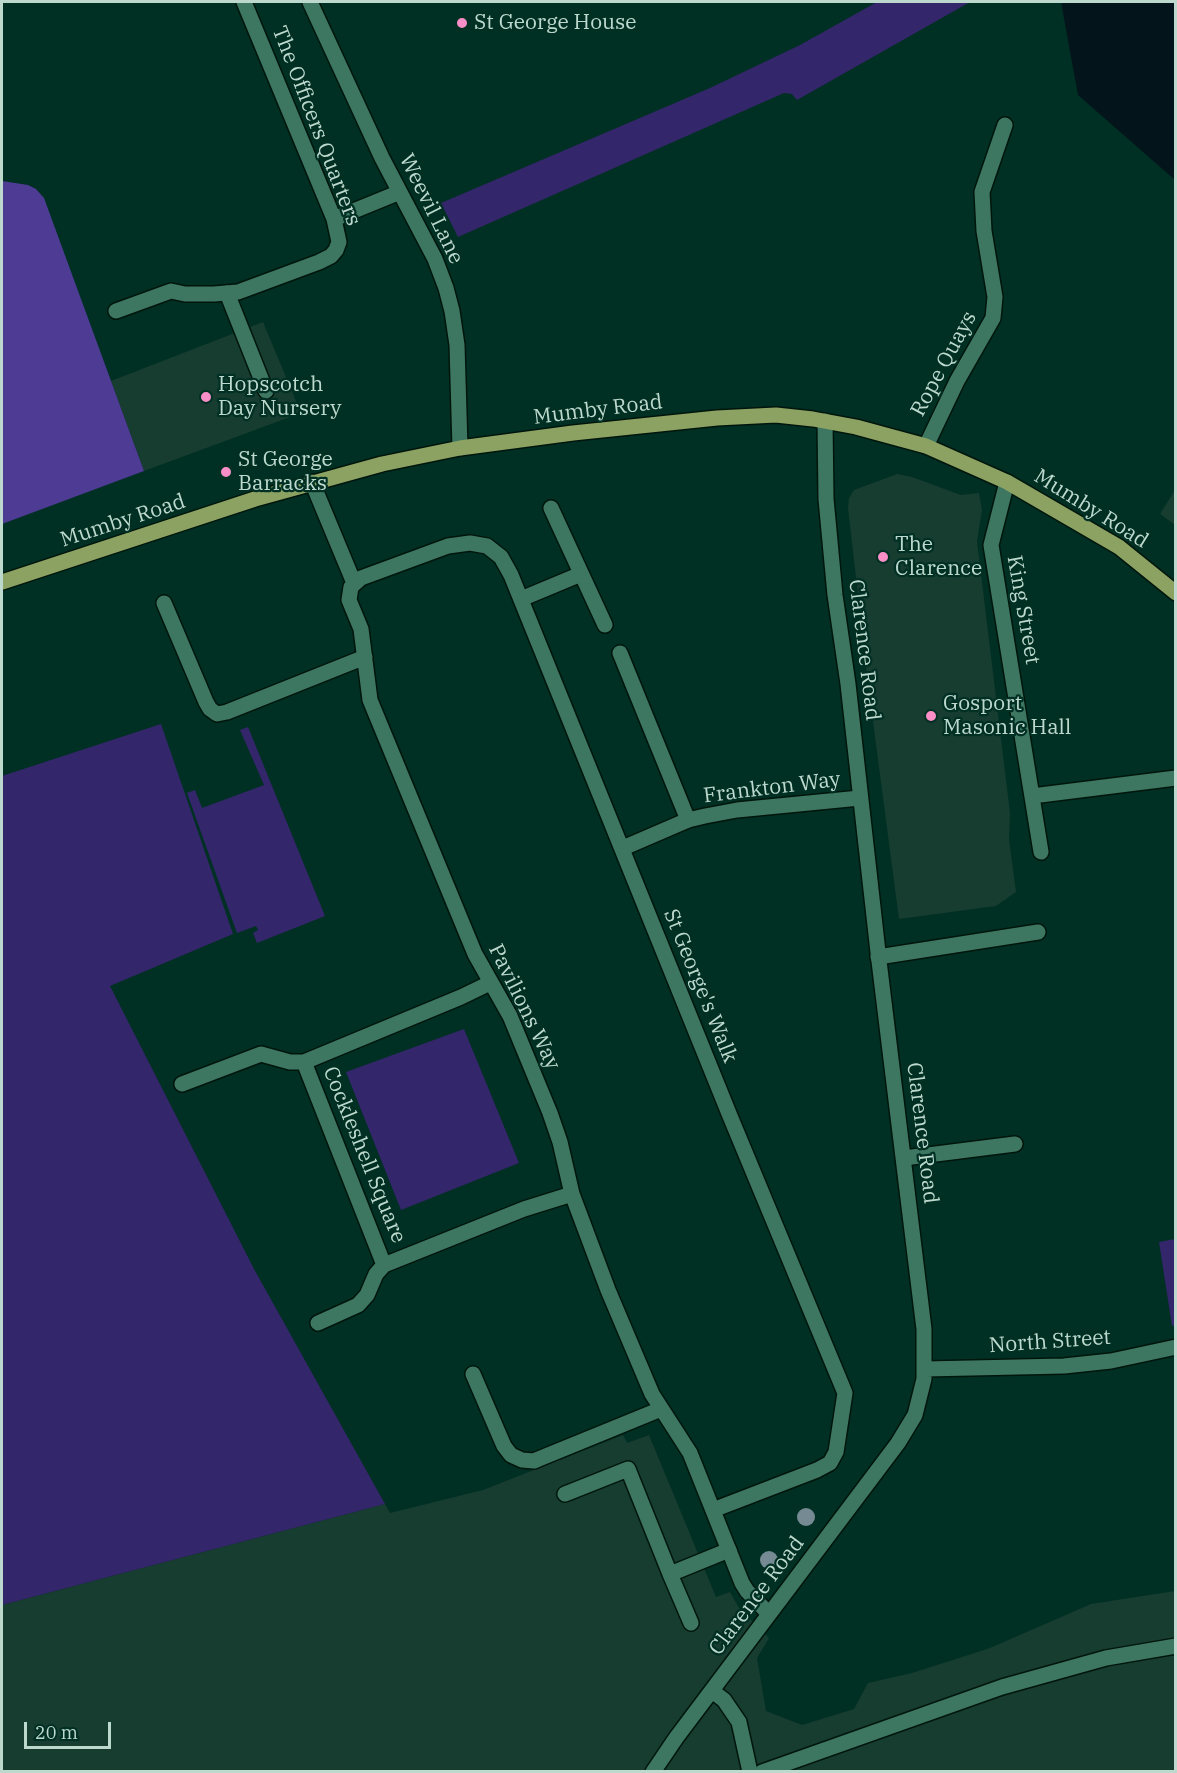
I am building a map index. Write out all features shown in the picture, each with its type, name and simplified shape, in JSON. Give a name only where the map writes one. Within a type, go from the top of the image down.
[{"type":"main road","name":"Mumby Road","points":[[2,582],[312,482],[382,464],[460,448],[573,433],[717,418],[776,415],[856,427],[926,446],[1007,482],[1119,547],[1176,593]]},
{"type":"street","name":"The Officers Quarters","points":[[116,310],[171,291],[185,294],[227,293],[247,289],[331,256],[336,250],[339,242],[334,219],[244,2]]},
{"type":"street","name":"Weevil Lane","points":[[310,2],[382,158],[435,259],[452,310],[457,345],[460,448]]},
{"type":"street","name":"Rope Quays","points":[[926,446],[957,381],[993,318],[995,297],[984,231],[982,192],[1005,125]]},
{"type":"street","points":[[334,219],[400,192]]},
{"type":"street","points":[[227,293],[266,392]]},
{"type":"street","name":"Clarence Road","points":[[653,1772],[904,1434],[918,1407],[925,1369],[924,1329],[878,957],[848,684],[835,595],[826,499],[825,421]]},
{"type":"street","name":"Pavilions Way","points":[[312,482],[354,583],[349,591],[349,600],[361,629],[370,700],[378,722],[475,954],[510,1016],[550,1113],[560,1142],[572,1194],[608,1290],[652,1394],[686,1444],[745,1588],[769,1614]]},
{"type":"street","name":"King Street","points":[[1007,482],[991,545],[1041,852]]},
{"type":"street","points":[[551,508],[605,626]]},
{"type":"street","name":"St George's Walk","points":[[354,583],[361,578],[448,546],[483,544],[492,548],[501,557],[521,599],[842,1384],[845,1393],[843,1415],[833,1460],[817,1470],[716,1517]]},
{"type":"street","points":[[521,599],[581,574]]},
{"type":"street","points":[[164,603],[206,702],[217,714],[365,657]]},
{"type":"street","points":[[620,653],[688,820]]},
{"type":"street","points":[[1032,796],[1176,778]]},
{"type":"street","name":"Frankton Way","points":[[623,848],[688,820],[737,810],[860,798]]},
{"type":"street","points":[[878,957],[1038,932]]},
{"type":"street","name":"Cockleshell Square","points":[[182,1084],[261,1054],[290,1062],[304,1062],[490,983]]},
{"type":"street","name":"Cockleshell Square","points":[[304,1062],[384,1265]]},
{"type":"street","points":[[904,1158],[1015,1144]]},
{"type":"street","name":"Cockleshell Square","points":[[318,1323],[358,1305],[367,1295],[376,1274],[384,1265],[524,1209],[572,1194]]},
{"type":"street","name":"North Street","points":[[925,1369],[1064,1366],[1111,1361],[1176,1347]]},
{"type":"street","points":[[473,1374],[504,1446],[511,1455],[522,1460],[534,1461],[661,1409]]},
{"type":"street","points":[[565,1494],[628,1469],[691,1623]]},
{"type":"street","points":[[670,1574],[729,1550]]},
{"type":"street","points":[[762,1772],[1002,1687],[1106,1658],[1176,1646]]},
{"type":"street","points":[[712,1691],[724,1700],[739,1722],[750,1772]]},
{"type":"shaded area","points":[[877,2],[970,2],[797,100],[792,94],[784,93],[458,237],[441,203],[710,88],[800,45]]},
{"type":"shaded area","points":[[1061,2],[1175,2],[1175,180],[1078,95]]},
{"type":"shaded area","points":[[2,181],[28,185],[36,189],[44,198],[144,471],[2,524]]},
{"type":"shaded area","name":"Hopscotch Day Nursery","points":[[263,322],[301,413],[144,471],[111,381]]},
{"type":"shaded area","points":[[897,474],[912,477],[961,495],[979,493],[982,510],[977,541],[1010,813],[1009,839],[1016,892],[996,906],[899,919],[848,508],[849,498],[854,490]]},
{"type":"shaded area","points":[[1175,490],[1175,525],[1160,514]]},
{"type":"shaded area","points":[[161,724],[233,934],[110,986],[254,1269],[385,1504],[2,1605],[2,776]]},
{"type":"shaded area","points":[[248,727],[325,916],[257,943],[253,933],[258,930],[256,926],[237,933],[187,793],[195,790],[202,808],[264,785],[240,730]]},
{"type":"shaded area","points":[[464,1029],[519,1163],[401,1210],[346,1072]]},
{"type":"shaded area","points":[[1175,1239],[1176,1325],[1172,1326],[1159,1242]]},
{"type":"shaded area","points":[[623,1435],[627,1443],[649,1435],[716,1597],[730,1592],[739,1608],[769,1638],[757,1658],[766,1711],[802,1725],[854,1709],[868,1683],[912,1673],[990,1648],[1091,1604],[1175,1591],[1175,1771],[2,1772],[2,1605],[385,1504],[390,1513],[483,1490]]},
{"type":"place","name":"St George House","points":[[462,23]]},
{"type":"place","name":"Hopscotch Day Nursery","points":[[206,397]]},
{"type":"place","name":"St George Barracks","points":[[226,472]]},
{"type":"place","name":"The Clarence","points":[[883,557]]},
{"type":"place","name":"Gosport Masonic Hall","points":[[931,716]]}]
